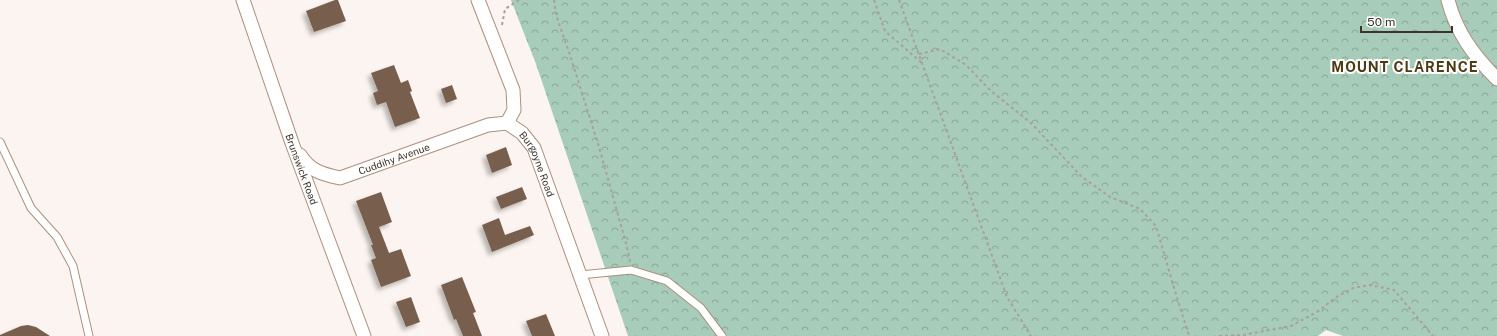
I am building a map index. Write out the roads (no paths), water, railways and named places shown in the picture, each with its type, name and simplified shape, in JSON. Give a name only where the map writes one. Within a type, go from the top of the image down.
[{"type":"street","name":"Brunswick Road","points":[[243,0],[292,143],[364,336]]},
{"type":"street","name":"Burgoyne Road","points":[[478,0],[513,90],[514,110],[507,123],[522,133],[534,148],[602,336]]},
{"type":"street","points":[[1448,0],[1456,25],[1464,40],[1476,57],[1497,79]]},
{"type":"street","name":"Cuddihy Avenue","points":[[292,143],[306,164],[321,174],[340,178],[488,125],[507,123]]},
{"type":"lane","points":[[0,142],[31,208],[57,237],[73,266],[89,336]]},
{"type":"lane","points":[[580,275],[631,270],[667,281],[701,308],[722,336]]},
{"type":"district","name":"MOUNT CLARENCE","points":[[1405,67]]}]
